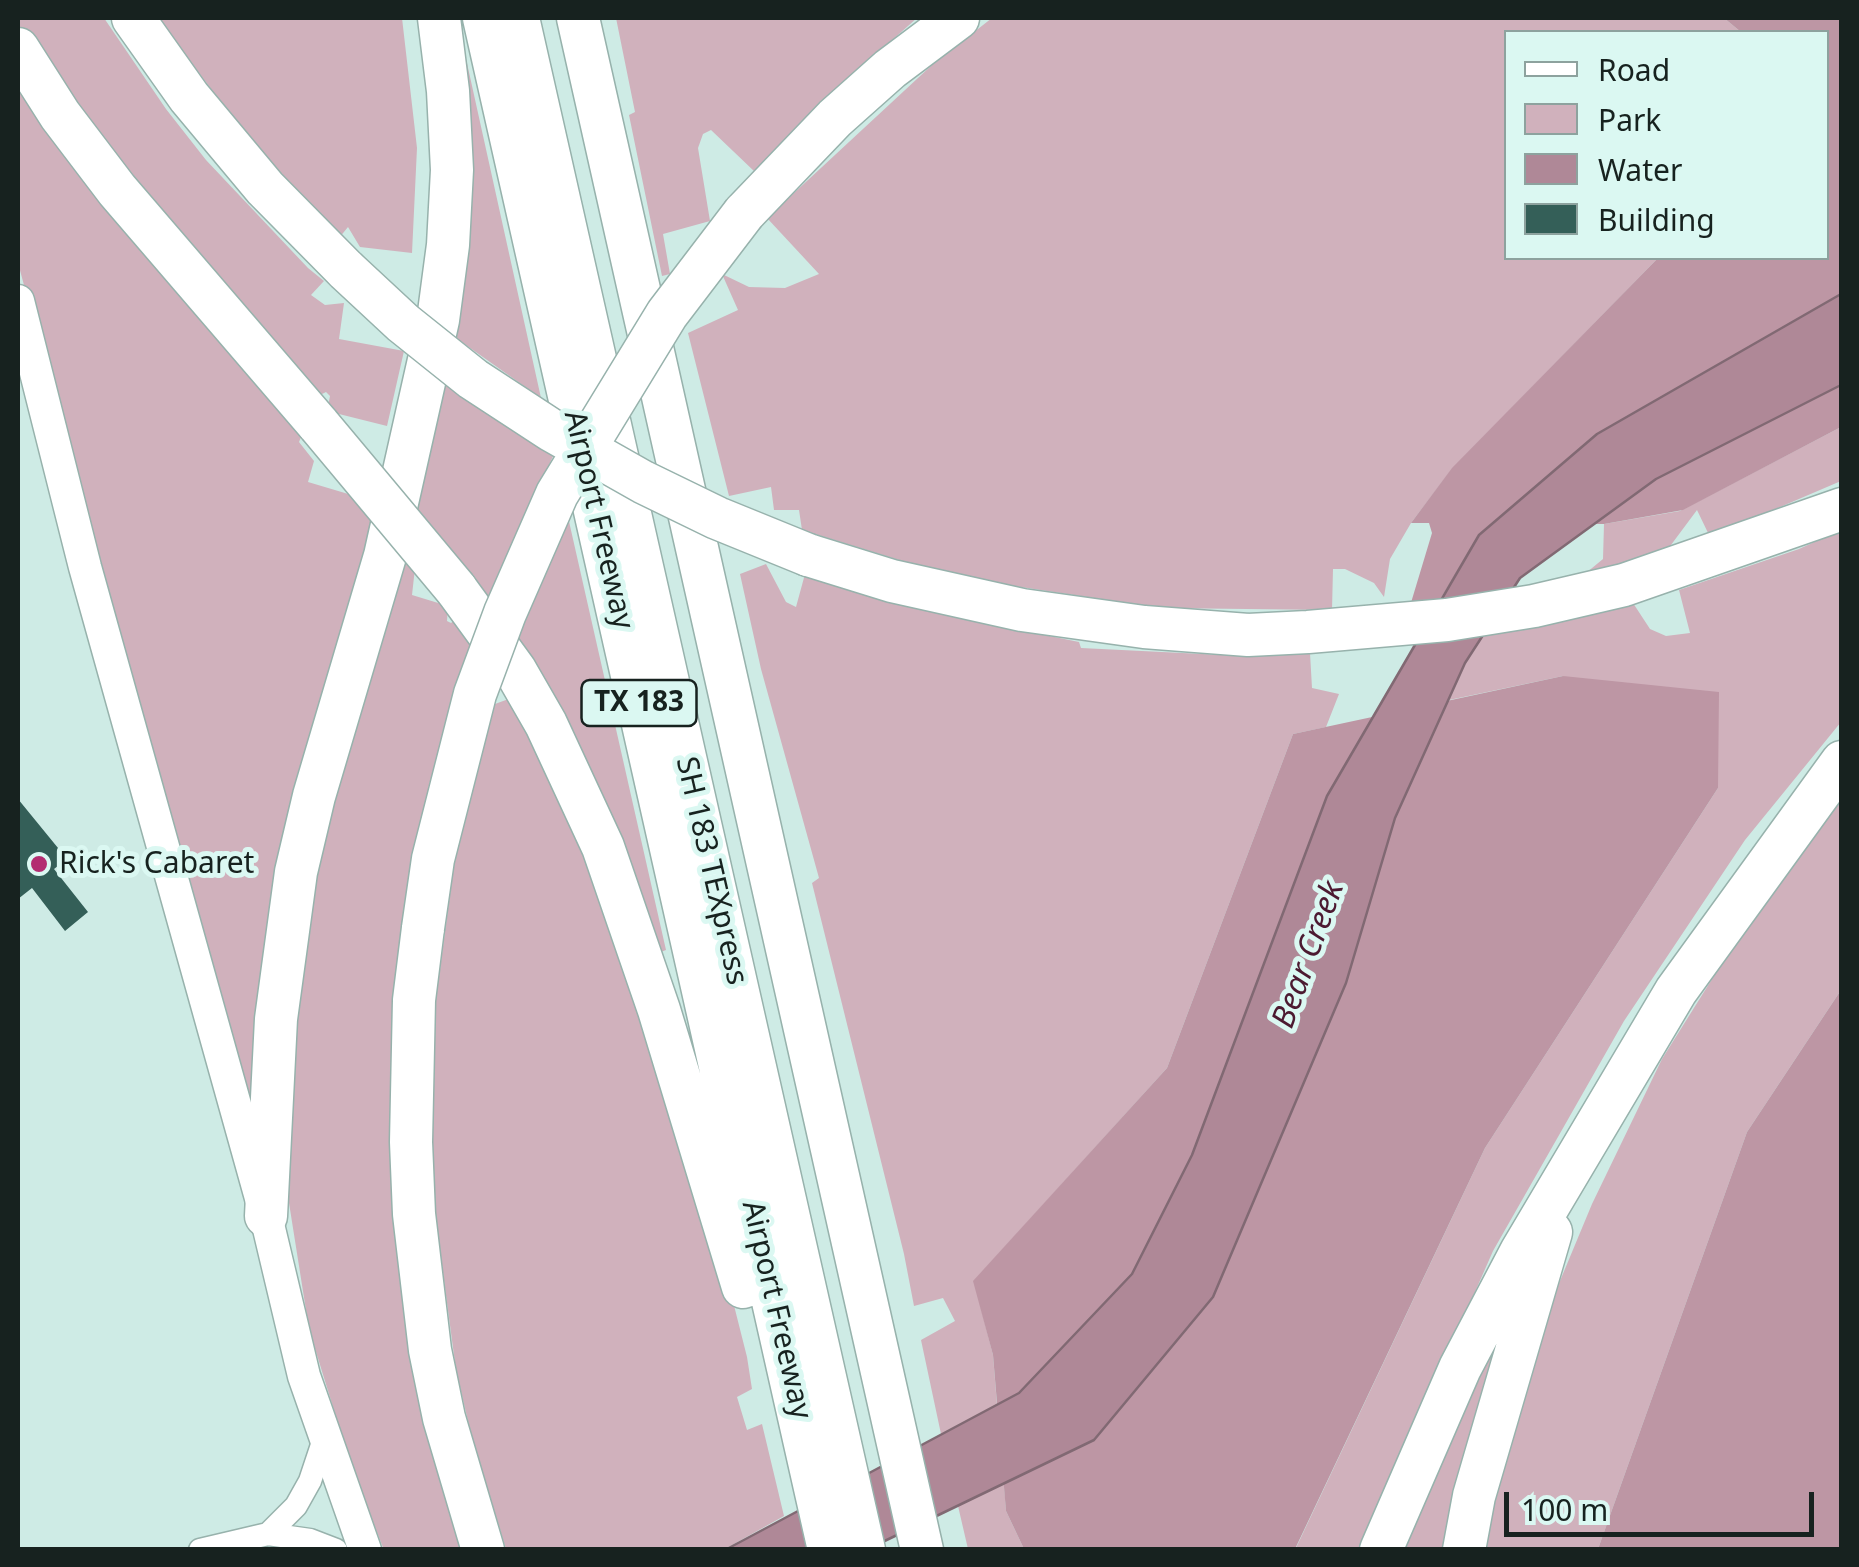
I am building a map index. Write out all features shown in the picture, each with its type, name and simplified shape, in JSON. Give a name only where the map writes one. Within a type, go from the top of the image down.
[{"type":"highway","points":[[134,18],[189,97],[265,188],[346,270],[473,379],[642,482],[808,555],[892,582],[1074,619],[1248,635],[1308,632],[1430,622],[1534,606],[1624,585],[1842,509]]},
{"type":"highway","points":[[266,1216],[276,1019],[296,872],[314,796],[385,556],[438,320],[452,170],[439,18]]},
{"type":"highway","name":"Airport Freeway","points":[[484,18],[822,1373],[909,1490],[922,1550]]},
{"type":"highway","name":"SH 183 TEXpress","points":[[518,18],[864,1550]]},
{"type":"highway","name":"SH 183 TEXpress","points":[[543,18],[822,1373],[888,1550]]},
{"type":"highway","points":[[484,1550],[444,1418],[430,1350],[414,1214],[412,1142],[414,1000],[432,859],[475,694],[557,494],[668,314],[744,213],[834,118],[958,18]]},
{"type":"highway","name":"Airport Freeway","points":[[581,25],[822,1373],[830,1550]]},
{"type":"highway","points":[[18,48],[60,115],[117,190],[456,590],[522,684],[569,769],[602,846],[660,1010],[737,1262],[822,1373],[809,1550]]},
{"type":"highway","points":[[1382,1550],[1460,1368],[1521,1252],[1676,991],[1842,762]]},
{"type":"highway","points":[[1464,1550],[1474,1496],[1565,1178]]},
{"type":"highway","points":[[909,1490],[938,1550]]},
{"type":"main road","points":[[19,308],[85,568],[266,1216],[304,1376],[364,1550]]},
{"type":"street","points":[[268,1534],[296,1506],[310,1481],[324,1439]]},
{"type":"street","points":[[200,1550],[268,1534],[310,1540],[336,1550]]},
{"type":"green space","points":[[18,18],[104,18],[206,160],[324,281],[311,295],[325,305],[344,303],[339,339],[404,351],[387,426],[327,411],[330,396],[326,392],[320,395],[56,87],[18,26]]},
{"type":"green space","points":[[157,18],[402,18],[417,148],[412,253],[360,247],[348,227],[339,238],[259,152]]},
{"type":"green space","points":[[457,18],[541,398],[446,331]]},
{"type":"green space","points":[[616,18],[917,18],[846,81],[755,172],[711,130],[703,134],[698,148],[710,221],[663,234],[670,274],[662,276],[629,115],[635,112]]},
{"type":"green space","points":[[992,18],[1724,18],[1739,30],[1504,30],[1504,260],[1656,260],[1452,469],[1411,523],[1390,559],[1384,597],[1374,583],[1345,569],[1333,569],[1332,610],[1161,608],[954,577],[802,530],[799,510],[774,510],[771,487],[729,496],[688,333],[738,310],[722,274],[749,287],[785,288],[819,274],[767,218],[932,65]]},
{"type":"green space","points":[[18,78],[304,430],[299,442],[314,461],[308,482],[365,499],[379,515],[252,1126],[18,263]]},
{"type":"green space","points":[[440,377],[554,454],[486,603],[406,508]]},
{"type":"green space","points":[[1841,427],[1841,481],[1710,537],[1697,510],[1665,553],[1586,573],[1603,559],[1604,524],[1680,511]]},
{"type":"green space","points":[[568,517],[666,950],[658,953],[514,642]]},
{"type":"green space","points":[[1841,530],[1841,722],[1745,840],[1624,1021],[1493,1251],[1362,1549],[1295,1550],[1485,1148],[1718,788],[1563,676],[1449,700],[1465,663],[1483,635],[1633,603],[1650,629],[1666,636],[1690,633],[1679,590],[1799,549]]},
{"type":"green space","points":[[398,538],[416,559],[412,595],[448,606],[447,621],[456,619],[472,641],[429,785],[400,953],[463,1549],[384,1550],[353,1472],[309,1329],[286,1184],[287,988]]},
{"type":"green space","points":[[766,564],[786,602],[796,607],[805,574],[1079,642],[1081,648],[1223,655],[1310,653],[1312,688],[1339,694],[1326,727],[1293,734],[1167,1068],[974,1281],[993,1355],[997,1405],[941,1434],[921,1340],[955,1321],[943,1298],[914,1306],[812,883],[819,878],[761,669],[740,574]]},
{"type":"green space","points":[[514,697],[563,786],[719,1246],[747,1357],[752,1389],[737,1397],[747,1430],[762,1424],[784,1516],[725,1549],[506,1549],[472,1438],[456,1370],[435,1213],[431,1145],[434,1014],[456,849],[483,739],[495,704]]},
{"type":"green space","points":[[1841,799],[1841,990],[1747,1132],[1598,1549],[1481,1550],[1545,1317],[1592,1204],[1662,1059],[1734,944]]},
{"type":"green space","points":[[1519,1282],[1449,1549],[1405,1550],[1434,1470]]},
{"type":"green space","points":[[1004,1484],[1006,1511],[1024,1549],[968,1549],[958,1506]]},
{"type":"shaded area","points":[[1724,18],[1841,18],[1841,427],[1683,510],[1604,524],[1492,523],[1479,535],[1438,603],[1410,606],[1432,533],[1429,523],[1411,523],[1452,468],[1656,260],[1829,260],[1829,30],[1739,30]]},
{"type":"shaded area","points":[[1563,676],[1719,692],[1718,788],[1485,1148],[1295,1549],[1024,1549],[1006,1511],[993,1355],[973,1281],[1167,1068],[1293,734]]},
{"type":"shaded area","points":[[1841,990],[1841,1549],[1598,1549],[1747,1132]]},
{"type":"water","name":"Bear Creek","points":[[1841,294],[1841,385],[1656,479],[1520,578],[1465,663],[1395,818],[1346,983],[1213,1297],[1094,1440],[868,1549],[725,1550],[1019,1393],[1132,1274],[1192,1155],[1327,796],[1479,535],[1597,434]]},
{"type":"building","name":"Rick's Cabaret","points":[[18,799],[67,859],[54,869],[88,912],[65,931],[32,888],[18,899]]},
{"type":"place","name":"Rick's Cabaret","points":[[39,864]]}]
